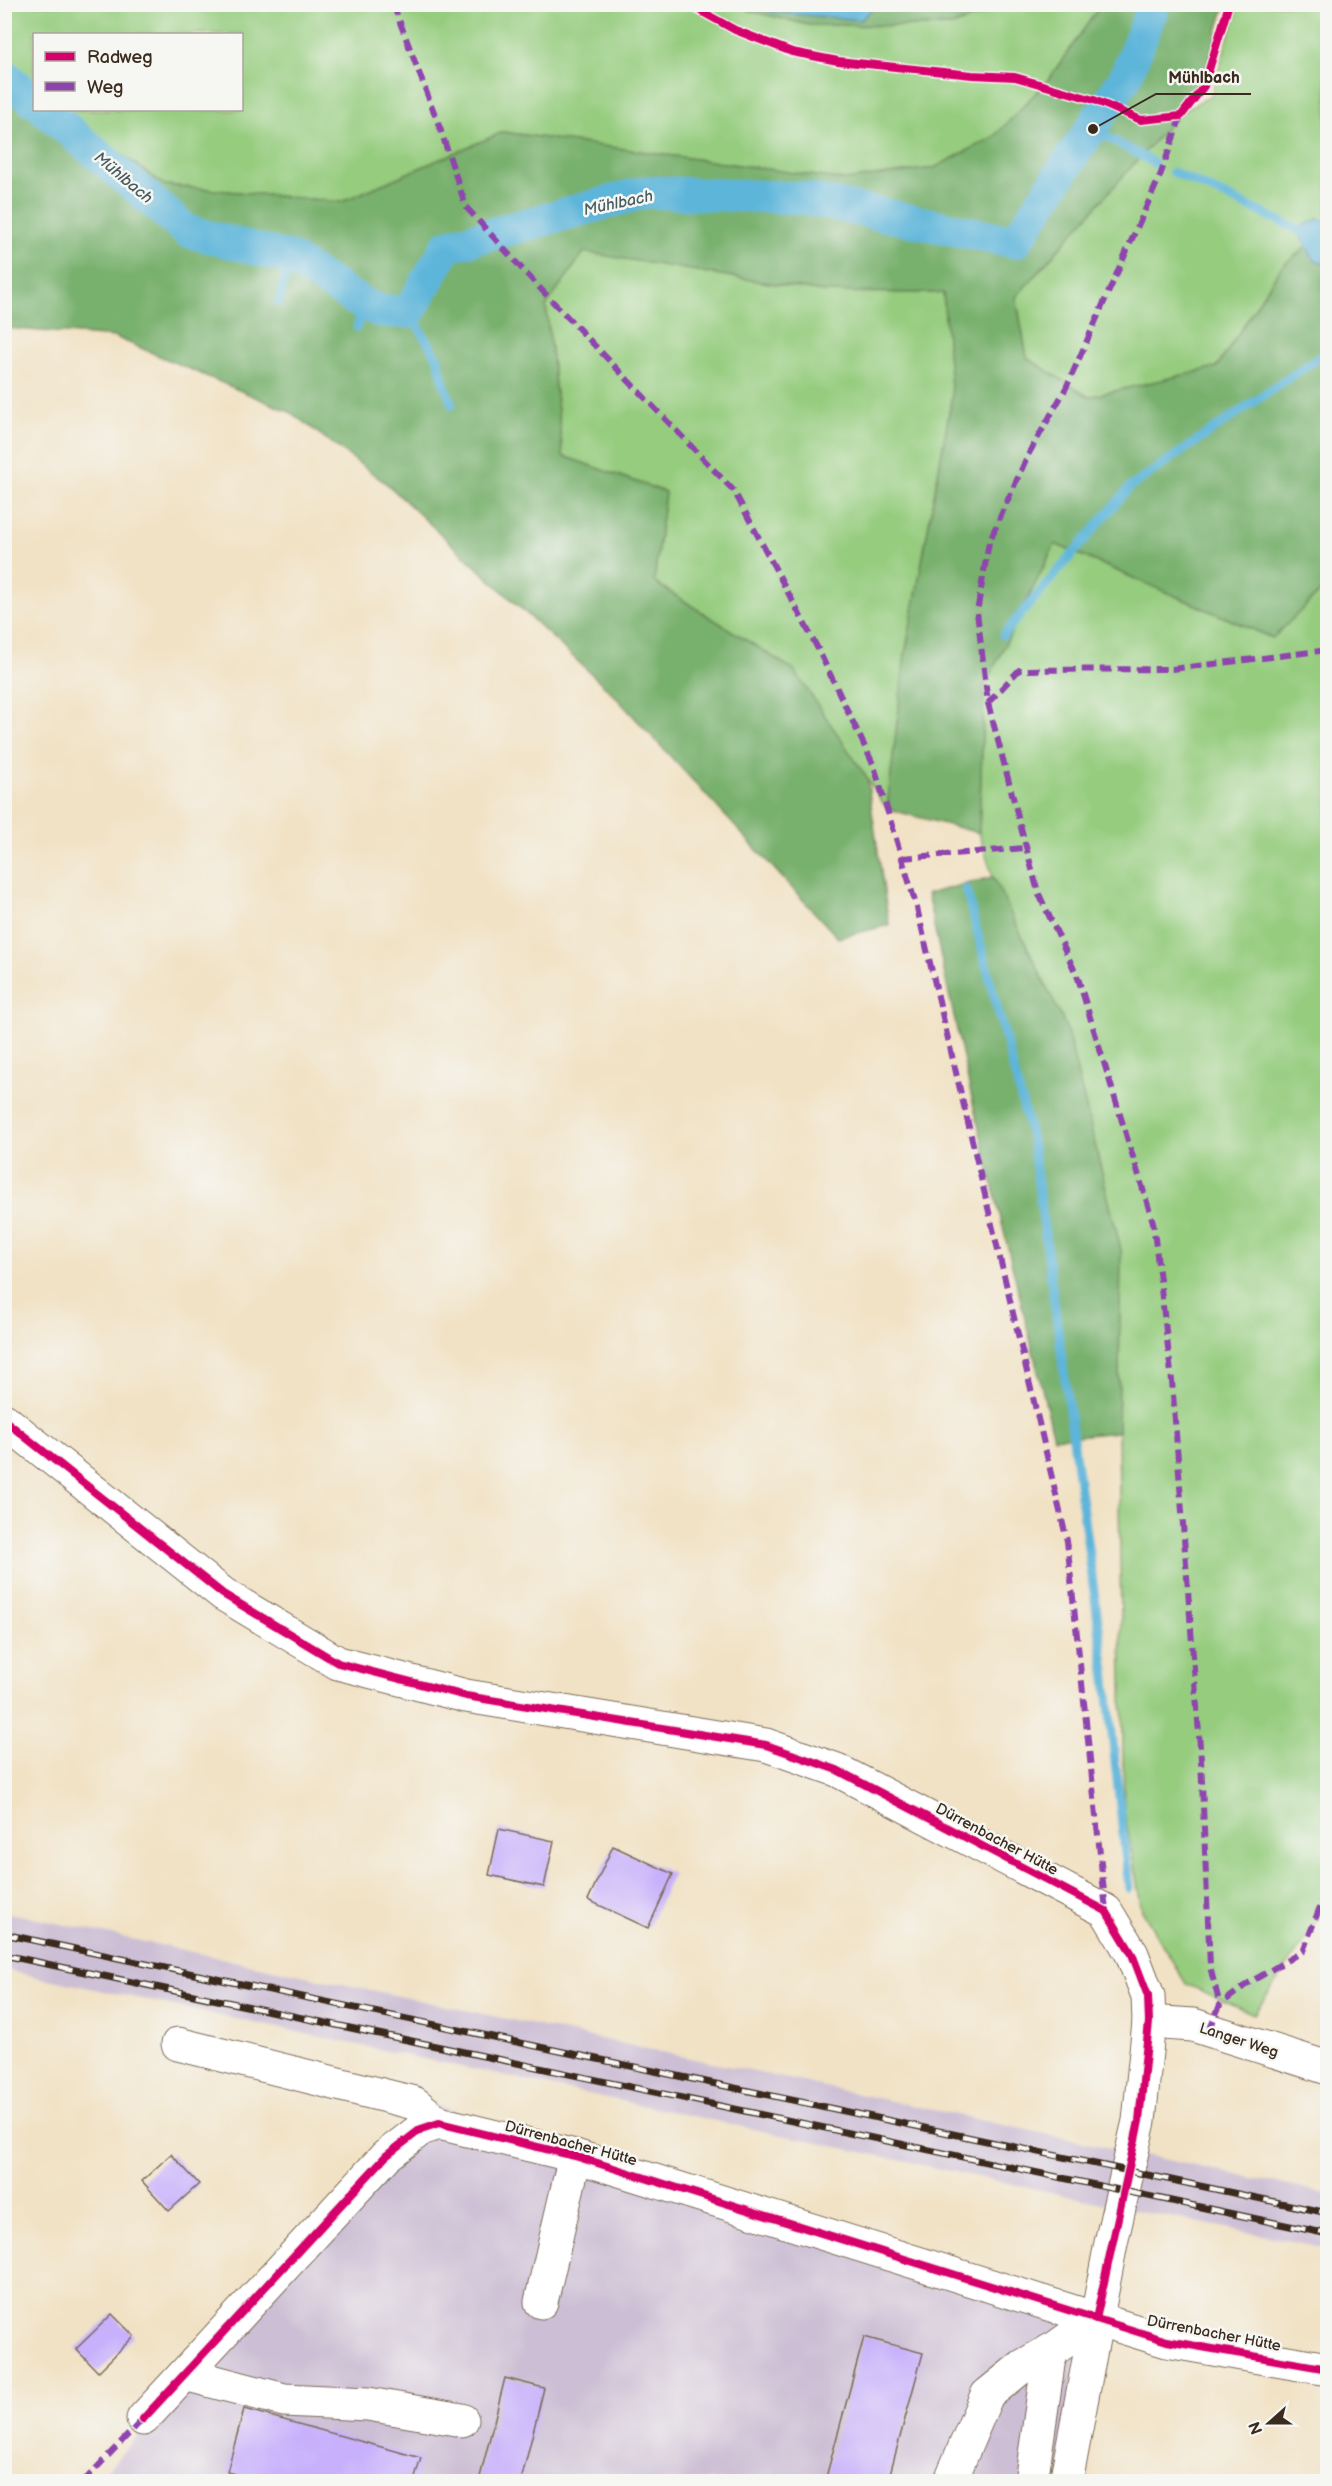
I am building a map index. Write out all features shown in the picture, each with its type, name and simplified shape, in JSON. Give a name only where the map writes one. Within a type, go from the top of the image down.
[{"type":"street","name":"Dürrenbacher Hütte","points":[[4,1420],[223,1594],[338,1663],[466,1696],[766,1745],[837,1770],[1106,1911],[1132,1954],[1148,1996],[1149,2022],[1139,2121],[1096,2319]]},
{"type":"street","name":"Langer Weg","points":[[1149,2022],[1193,2025],[1328,2068]]},
{"type":"street","name":"Dürrenbacher Hütte","points":[[178,2044],[414,2103],[439,2123],[575,2156],[1167,2341],[1328,2369]]},
{"type":"street","points":[[143,2419],[386,2156],[421,2129],[439,2123]]},
{"type":"street","points":[[541,2302],[575,2156]]},
{"type":"street","points":[[950,2481],[987,2395],[1023,2366],[1096,2319]]},
{"type":"street","points":[[1066,2481],[1096,2319]]},
{"type":"street","points":[[1031,2481],[1050,2350]]},
{"type":"street","points":[[185,2374],[284,2400],[368,2404],[462,2420]]},
{"type":"shaded area","points":[[5,1912],[1327,2194],[1327,2248],[1125,2208],[5,1970]]},
{"type":"shaded area","points":[[436,2106],[1085,2300],[1057,2481],[96,2482]]},
{"type":"green space","points":[[739,4],[750,11],[809,25],[952,26],[1007,5],[1101,5],[1048,80],[994,137],[934,168],[845,180],[503,132],[341,202],[165,185],[59,111],[243,111],[243,33],[33,33],[33,92],[5,72],[5,5]]},
{"type":"green space","points":[[739,5],[1007,5],[952,26],[809,25],[750,11]]},
{"type":"green space","points":[[1101,5],[1225,5],[1202,83],[1180,112],[1016,297],[1027,358],[1089,397],[1217,367],[1281,267],[1327,231],[1327,585],[1273,638],[1055,544],[984,687],[979,833],[887,809],[905,655],[952,397],[943,293],[823,292],[584,252],[546,306],[563,456],[665,492],[654,582],[794,670],[867,778],[889,925],[838,938],[612,693],[388,485],[290,412],[115,337],[5,328],[4,72],[33,92],[33,111],[59,111],[165,185],[341,202],[503,132],[845,180],[934,168],[994,137],[1048,80]]},
{"type":"green space","points":[[1238,5],[1327,5],[1327,231],[1281,267],[1217,367],[1089,397],[1027,358],[1016,297],[1180,112],[1211,96]]},
{"type":"green space","points":[[584,252],[823,292],[943,293],[952,397],[905,655],[887,809],[794,670],[654,582],[665,492],[563,456],[546,305]]},
{"type":"green space","points":[[1055,544],[1272,638],[1327,585],[1327,1882],[1317,1922],[1254,2014],[1186,1984],[1142,1911],[1124,1810],[1118,1432],[1121,1250],[1066,1027],[993,877],[979,833],[984,687]]},
{"type":"green space","points":[[993,877],[1066,1027],[1121,1250],[1118,1432],[1054,1438],[975,1112],[927,894]]},
{"type":"water","points":[[764,5],[876,5],[861,20],[769,12]]},
{"type":"water","points":[[1319,218],[1327,223],[1327,265],[1314,260],[1297,229]]},
{"type":"building","points":[[499,1829],[554,1841],[544,1887],[489,1875]]},
{"type":"building","points":[[613,1846],[673,1874],[648,1928],[588,1900]]},
{"type":"building","points":[[171,2154],[199,2184],[169,2211],[142,2181]]},
{"type":"building","points":[[112,2314],[134,2336],[98,2372],[76,2349]]},
{"type":"building","points":[[864,2337],[923,2353],[888,2481],[825,2481]]},
{"type":"building","points":[[505,2378],[544,2388],[521,2481],[479,2481]]},
{"type":"building","points":[[244,2409],[421,2458],[414,2481],[261,2481],[227,2472]]},
{"type":"waterway","name":"Mühlbach","points":[[46,111],[187,231],[290,258],[363,304],[380,311],[409,312],[447,246],[646,192],[802,198],[1015,242],[1125,78],[1154,4]]},
{"type":"waterway","name":"Mühlbach","points":[[4,75],[33,100]]},
{"type":"waterway","points":[[1093,129],[1154,163]]},
{"type":"waterway","points":[[1173,172],[1328,245]]},
{"type":"waterway","points":[[279,302],[290,258]]},
{"type":"waterway","points":[[357,327],[363,304]]},
{"type":"waterway","points":[[409,312],[438,359],[452,405]]},
{"type":"waterway","points":[[1003,635],[1130,487],[1328,351]]},
{"type":"waterway","points":[[966,889],[1032,1140],[1106,1679],[1129,1888]]},
{"type":"railway","points":[[4,1934],[1328,2213]]},
{"type":"railway","points":[[4,1955],[1328,2234]]},
{"type":"marked path","points":[[393,4],[440,128],[466,207],[534,282],[734,491],[818,649],[874,766],[917,908],[1067,1541],[1106,1911]]},
{"type":"marked path","points":[[1181,116],[1160,176],[1066,388],[1028,455],[989,542],[977,612],[988,703],[1038,892],[1078,978],[1153,1222],[1172,1381],[1201,1760],[1210,1967],[1220,2005]]},
{"type":"marked path","points":[[988,703],[1019,670],[1172,669],[1328,650]]},
{"type":"marked path","points":[[902,858],[1026,848]]},
{"type":"marked path","points":[[1209,2031],[1220,2005],[1247,1984],[1303,1951],[1328,1886]]},
{"type":"marked path","points":[[83,2482],[143,2419]]},
{"type":"cycle path","points":[[688,4],[735,30],[792,52],[838,61],[972,75],[1015,77],[1094,100],[1141,120],[1181,116],[1204,86],[1229,4]]},
{"type":"cycle path","points":[[4,1420],[223,1594],[338,1663],[466,1696],[766,1745],[837,1770],[1106,1911],[1132,1954],[1148,1996],[1149,2022],[1139,2121],[1096,2319]]},
{"type":"cycle path","points":[[143,2419],[386,2156],[421,2129],[439,2123],[575,2156],[1167,2341],[1328,2369]]},
{"type":"place","name":"Mühlbach","points":[[1093,129]]}]
